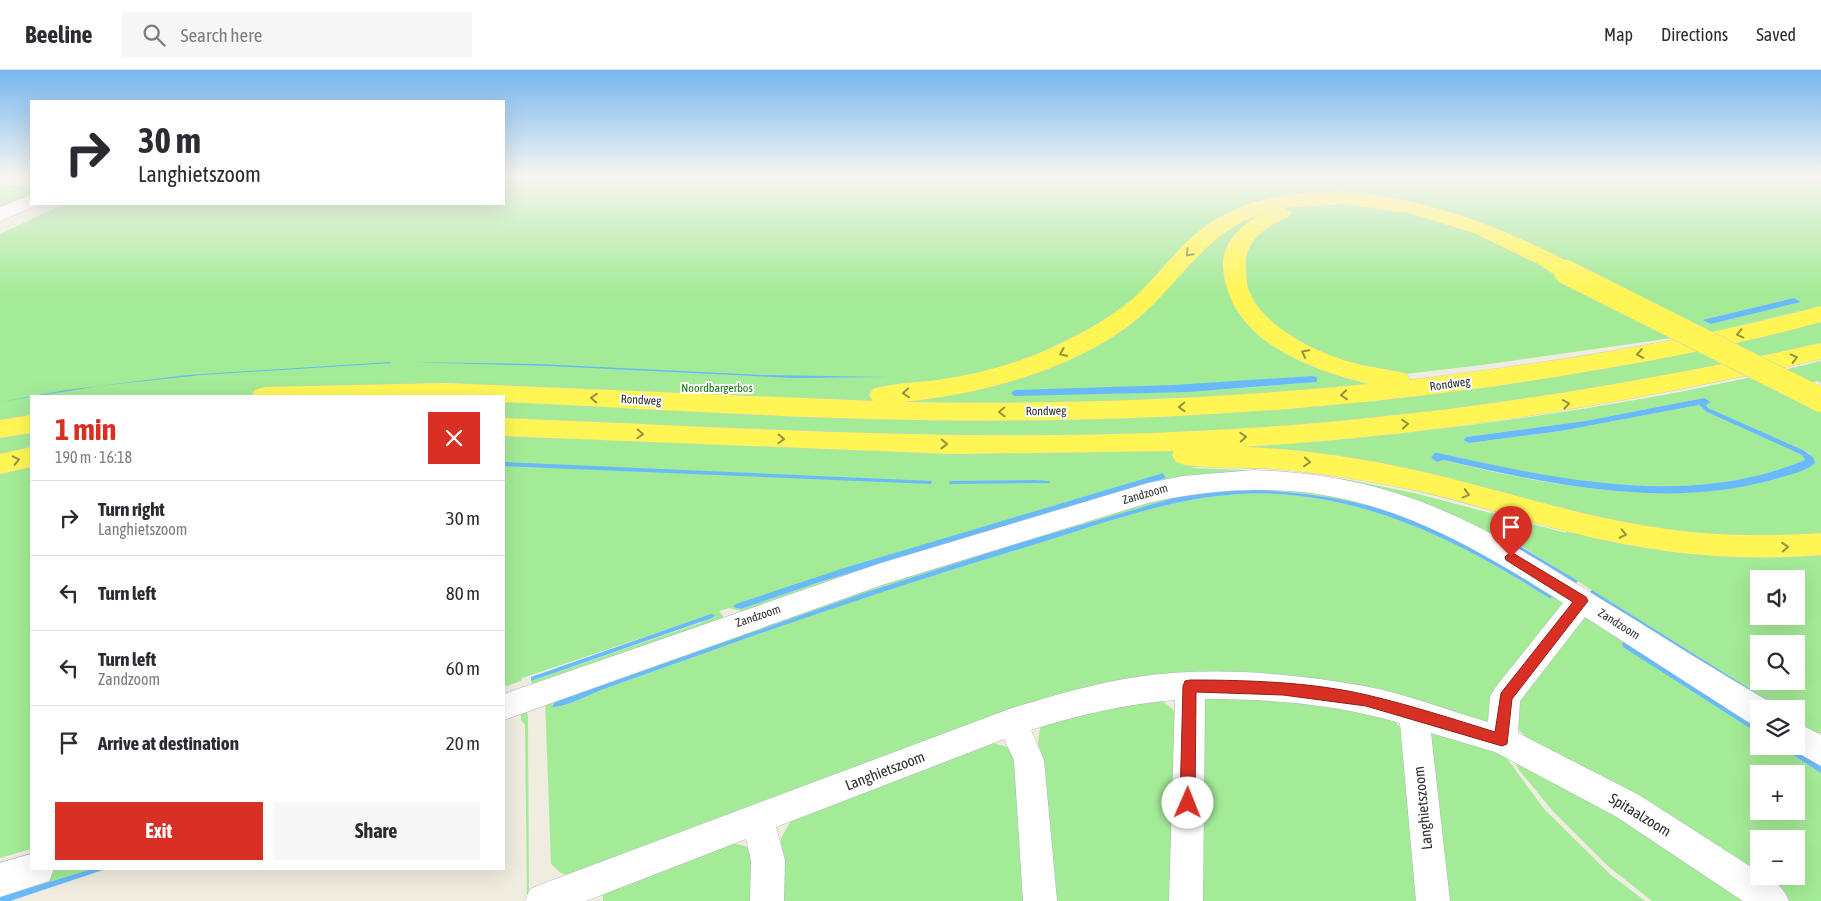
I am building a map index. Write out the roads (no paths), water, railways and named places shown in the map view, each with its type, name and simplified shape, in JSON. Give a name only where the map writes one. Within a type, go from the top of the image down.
[{"type":"main road","points":[[713,405],[924,392],[1001,377],[1068,352],[1121,320],[1139,306],[1189,252],[1216,228],[1239,215]]},
{"type":"main road","points":[[1279,215],[1270,218],[1246,234],[1235,250],[1233,274],[1236,287],[1247,308],[1258,322],[1287,344],[1322,362],[1352,373],[1384,379],[1444,385]]},
{"type":"main road","points":[[1413,215],[1461,228],[1558,269]]},
{"type":"main road","points":[[1437,215],[1494,234],[1558,269],[1821,400]]},
{"type":"main road","name":"Rondweg","points":[[285,395],[448,392],[713,405],[966,412],[1075,411],[1270,401],[1444,385],[1566,367],[1688,345],[1821,314]]},
{"type":"main road","points":[[505,427],[898,443],[1106,444],[1336,431],[1554,406],[1717,376],[1821,351]]},
{"type":"main road","points":[[0,429],[30,424]]},
{"type":"main road","points":[[1106,444],[1188,456],[1255,458],[1328,464],[1416,481],[1595,528],[1668,541],[1730,547],[1773,548],[1821,544]]},
{"type":"main road","points":[[0,464],[30,457]]},
{"type":"street","name":"Zandzoom","points":[[505,707],[878,575],[1148,493],[1175,486],[1244,479],[1286,480],[1334,487],[1378,498],[1427,515],[1497,549],[1750,706]]},
{"type":"street","points":[[1502,740],[1505,698],[1582,601]]},
{"type":"street","points":[[1186,901],[1190,686]]},
{"type":"street","name":"Langhietszoom","points":[[542,901],[1012,722],[1080,701],[1138,690],[1190,686],[1245,686],[1302,690],[1366,700],[1502,740]]},
{"type":"street","name":"Langhietszoom","points":[[1414,715],[1433,901]]},
{"type":"street","points":[[1012,722],[1029,760],[1040,901]]},
{"type":"street","name":"Spitaalzoom","points":[[1502,740],[1628,806],[1705,855],[1772,901]]},
{"type":"street","points":[[1805,742],[1821,752]]},
{"type":"street","points":[[758,820],[768,860],[767,901]]},
{"type":"street","points":[[0,880],[33,870]]},
{"type":"water","points":[[1794,298],[1801,302],[1711,324],[1702,320]]},
{"type":"water","points":[[408,362],[539,364],[763,375],[888,377],[794,378],[549,366]]},
{"type":"water","points":[[391,363],[201,375],[99,386],[38,395],[66,390],[188,375]]},
{"type":"water","points":[[1317,377],[1317,382],[1188,392],[1014,396],[1011,393],[1015,390],[1174,385]]},
{"type":"water","points":[[1704,398],[1711,402],[1706,405],[1708,408],[1803,450],[1813,457],[1815,463],[1797,473],[1735,488],[1693,493],[1651,493],[1567,485],[1525,478],[1444,460],[1437,462],[1431,458],[1434,453],[1438,453],[1576,480],[1622,485],[1669,486],[1715,483],[1761,475],[1805,460],[1802,455],[1707,412],[1699,405],[1561,431],[1469,443],[1463,440],[1466,437],[1585,421]]},
{"type":"water","points":[[505,462],[932,481],[931,484],[505,466]]},
{"type":"water","points":[[1163,473],[1166,478],[820,582],[741,609],[733,607],[736,604],[841,569]]},
{"type":"water","points":[[950,481],[1049,481],[1050,483],[949,484]]},
{"type":"water","points":[[1281,491],[1335,498],[1412,519],[1461,541],[1557,597],[1549,598],[1452,543],[1384,515],[1349,505],[1312,498],[1275,494],[1215,496],[1157,507],[927,578],[774,629],[601,690],[570,703],[552,707],[555,702],[560,700],[867,592],[1023,542],[1174,498],[1209,492]]},
{"type":"water","points":[[1503,536],[1578,581],[1575,584],[1502,540]]},
{"type":"water","points":[[1592,590],[1768,700],[1759,700],[1589,593]]},
{"type":"water","points":[[711,614],[715,615],[712,618],[531,681],[531,677]]},
{"type":"water","points":[[1625,641],[1750,720],[1750,728],[1623,647],[1622,643]]},
{"type":"water","points":[[1793,755],[1805,755],[1821,765],[1821,773]]},
{"type":"water","points":[[89,870],[103,870],[10,901],[0,901],[0,897]]},
{"type":"park label","name":"Noordbargerbos","points":[[717,388]]}]
